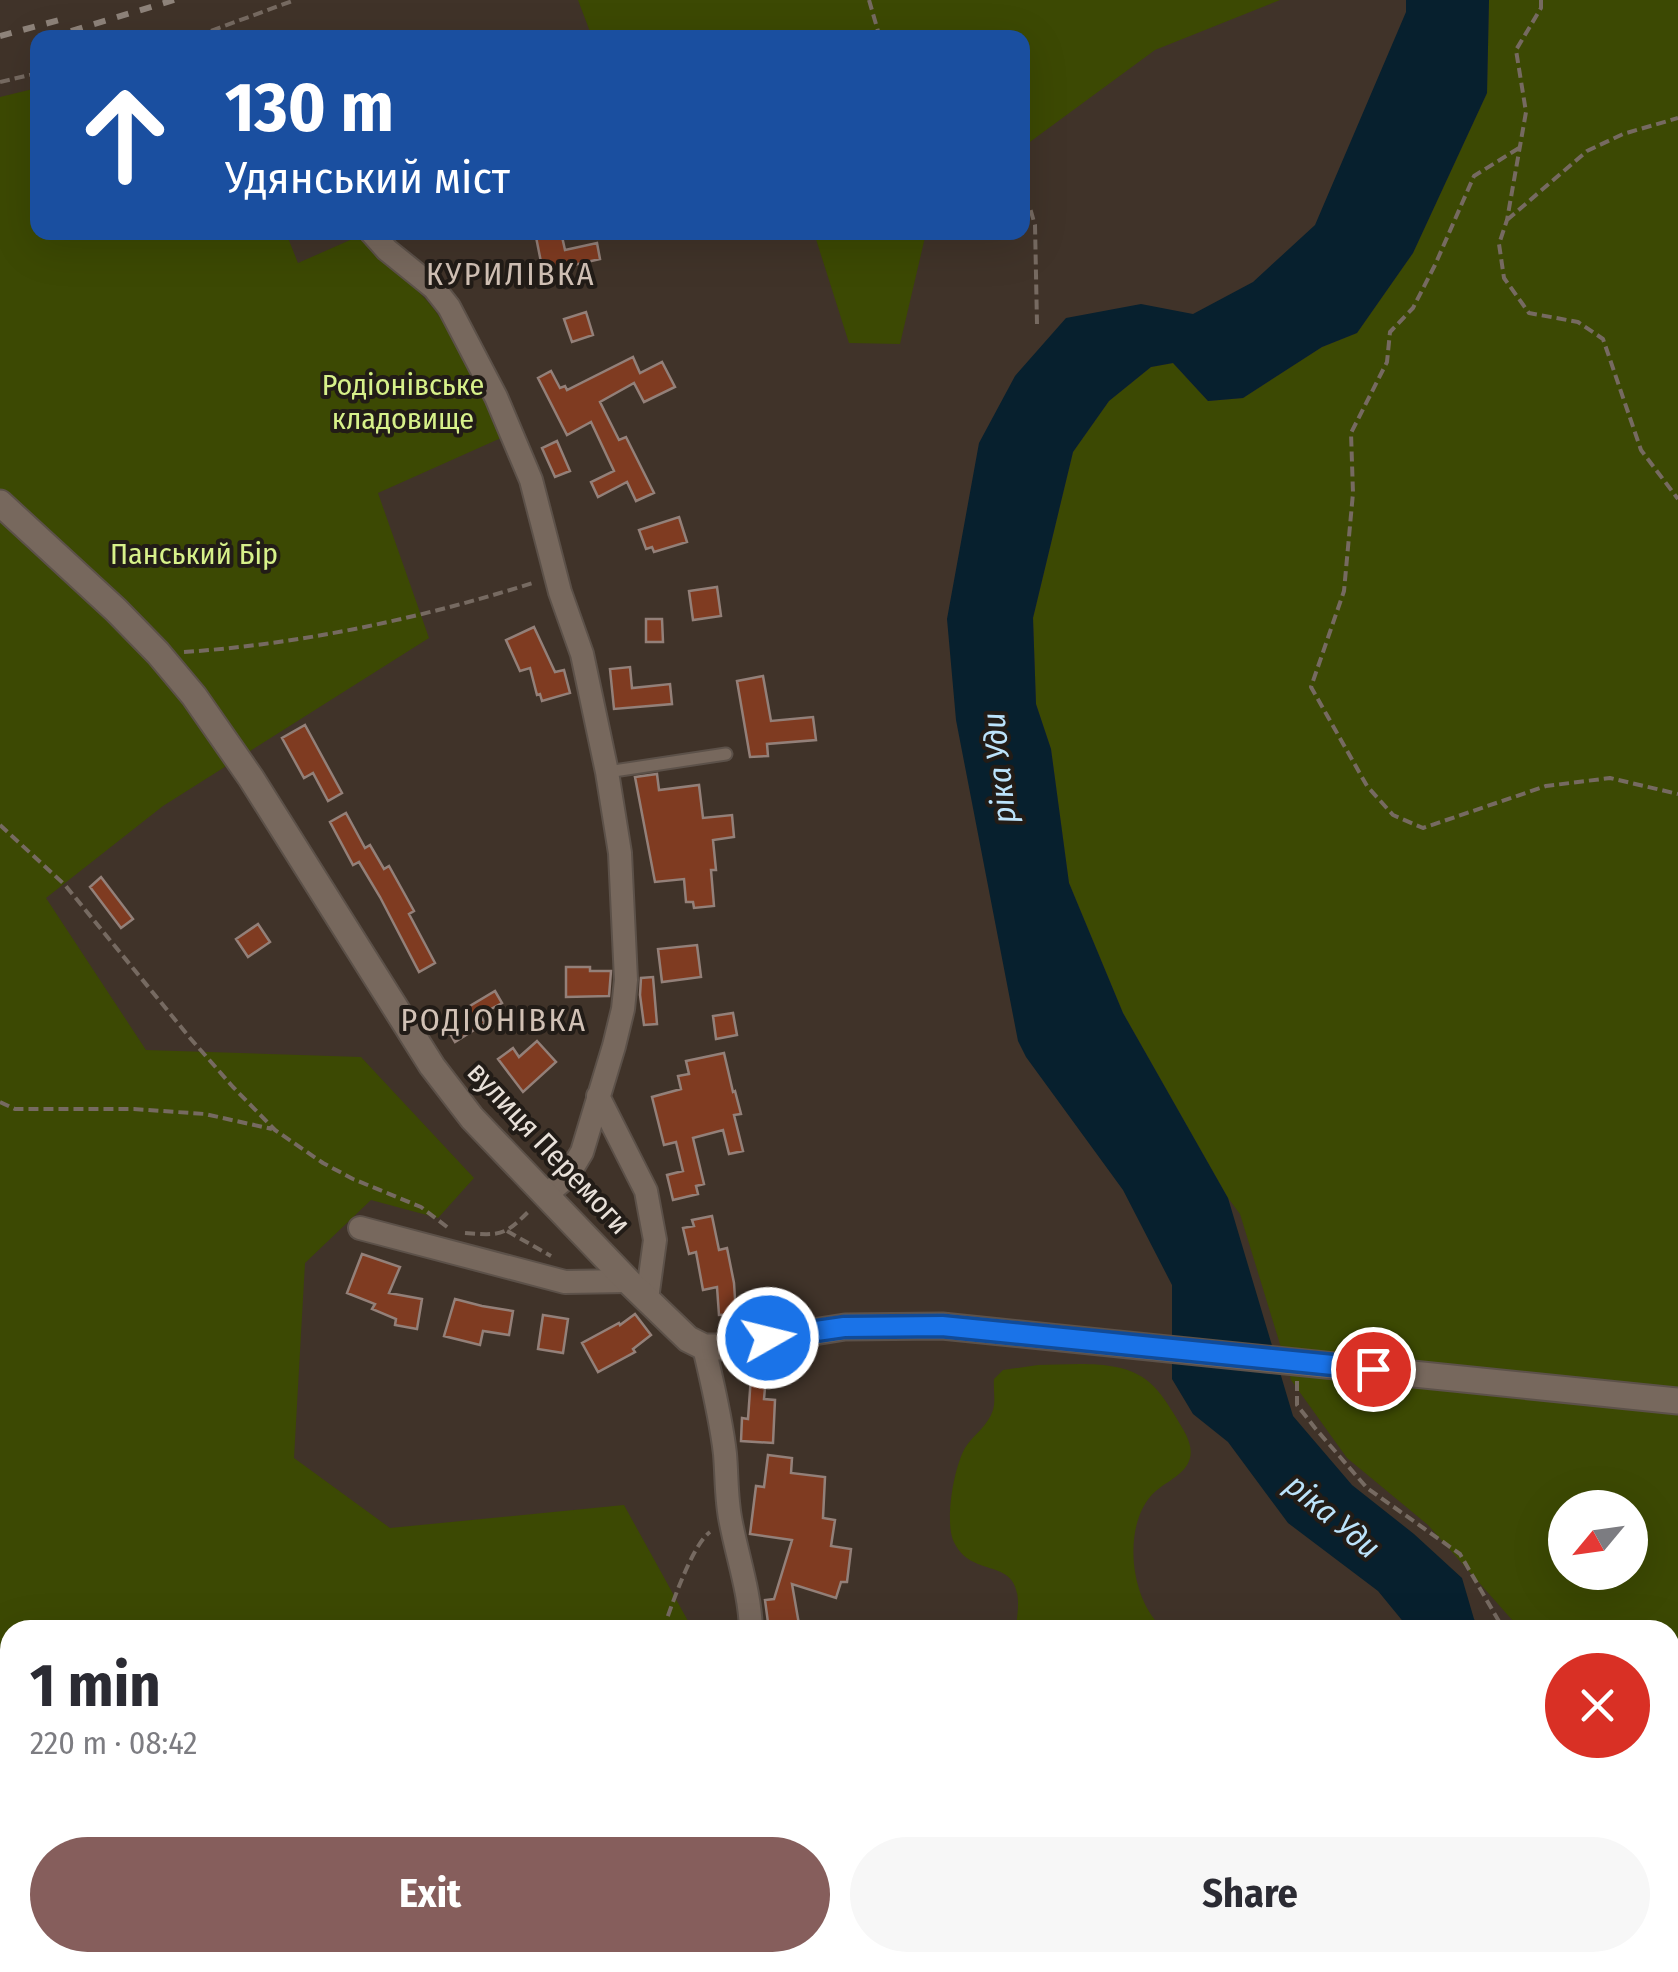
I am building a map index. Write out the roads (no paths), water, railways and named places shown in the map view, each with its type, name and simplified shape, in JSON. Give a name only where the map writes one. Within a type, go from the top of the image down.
[{"type":"street","points":[[379,240],[434,288],[464,332],[496,396],[531,480],[555,576],[582,654],[607,772],[620,852],[626,980],[623,1009],[582,1152],[567,1177],[546,1195]]},
{"type":"street","name":"вулиця Перемоги","points":[[0,504],[93,588],[194,696],[235,752],[446,1086],[637,1290],[688,1339],[704,1347]]},
{"type":"street","points":[[360,1228],[565,1282],[637,1290],[655,1240],[646,1191],[598,1096]]},
{"type":"street","points":[[750,1620],[730,1522],[720,1424],[704,1347],[844,1327],[942,1326],[1678,1401]]},
{"type":"lane","points":[[607,772],[726,754]]},
{"type":"water","name":"ріка Уди","points":[[1406,0],[1489,0],[1487,93],[1413,253],[1357,333],[1322,347],[1243,398],[1208,401],[1173,363],[1151,367],[1109,401],[1073,452],[1033,618],[1036,704],[1051,749],[1069,883],[1123,1013],[1228,1198],[1293,1416],[1352,1485],[1462,1578],[1475,1620],[1402,1620],[1378,1591],[1288,1523],[1228,1442],[1193,1414],[1172,1379],[1172,1285],[1123,1190],[1018,1041],[956,720],[947,619],[979,443],[1015,376],[1066,318],[1141,304],[1193,314],[1253,282],[1315,225],[1406,12]]},
{"type":"railway","points":[[75,30],[174,0]]},
{"type":"railway","points":[[0,36],[63,19]]},
{"type":"district","name":"КУРИЛІВКА","points":[[511,274]]},
{"type":"district","name":"РОДІОНІВКА","points":[[494,1020]]},
{"type":"park label","name":"Родіонівське кладовище","points":[[403,402]]},
{"type":"park label","name":"Панський Бір","points":[[194,554]]}]
